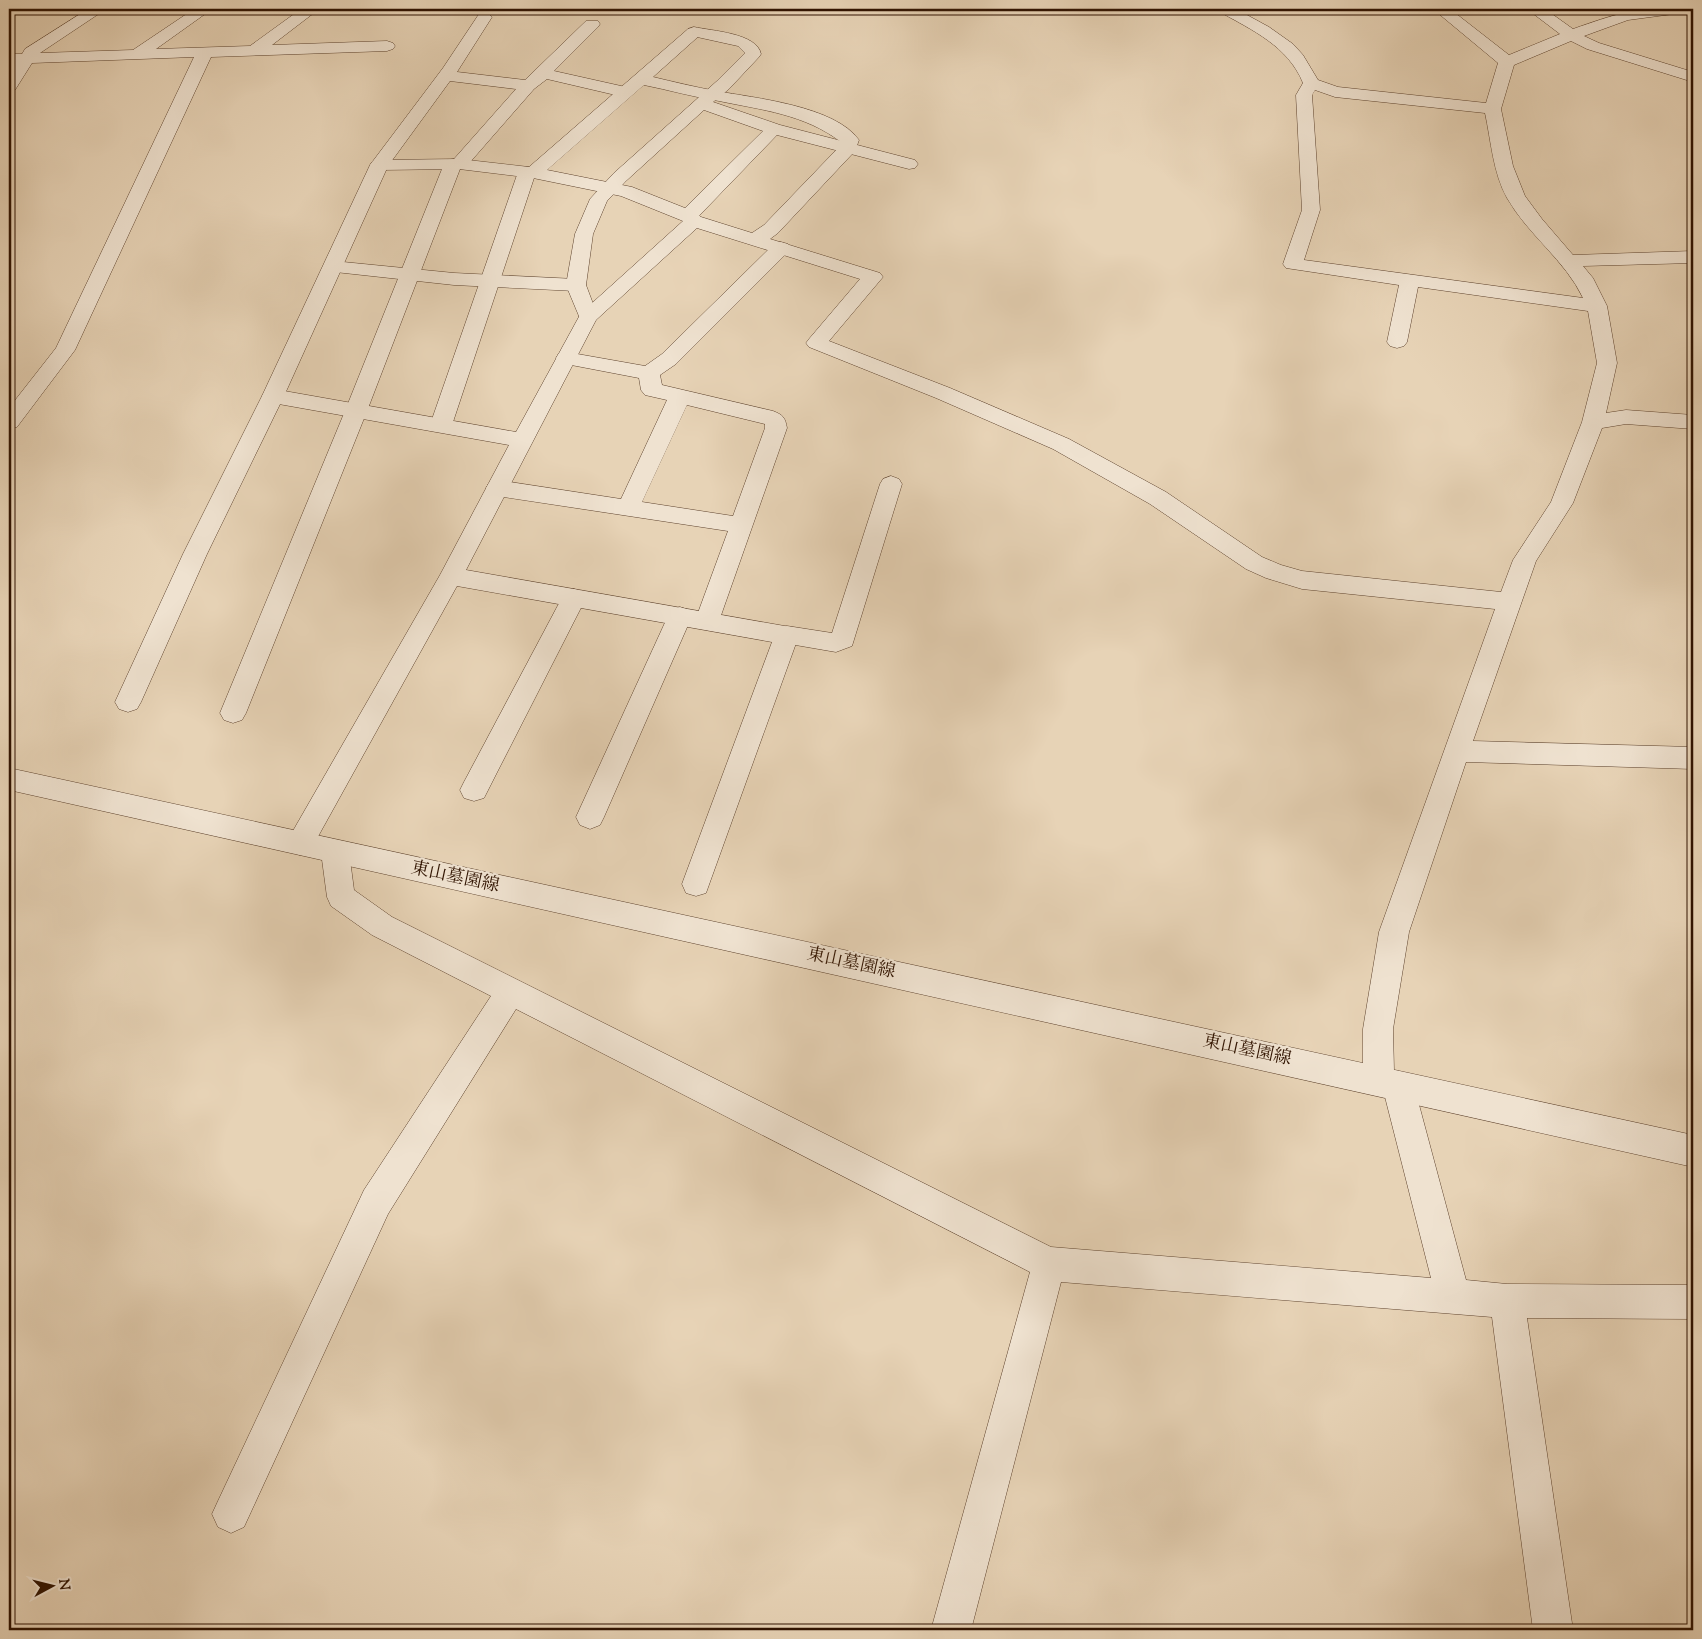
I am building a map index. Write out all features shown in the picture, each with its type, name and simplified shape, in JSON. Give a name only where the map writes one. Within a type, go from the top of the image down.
[{"type":"street","points":[[9,86],[32,52],[98,9]]},
{"type":"street","points":[[138,54],[204,9]]},
{"type":"street","points":[[255,50],[311,9]]},
{"type":"street","points":[[1225,9],[1281,42],[1308,72],[1311,83],[1304,95],[1311,210],[1294,264],[1597,306]]},
{"type":"street","points":[[1441,9],[1507,62]]},
{"type":"street","points":[[1535,9],[1571,35],[1593,46],[1693,77]]},
{"type":"street","points":[[1453,1296],[1388,1083],[1378,1029],[1394,932],[1456,751],[1525,560],[1562,503],[1593,422],[1603,385],[1606,363],[1597,306],[1583,278],[1535,223],[1516,197],[1504,166],[1493,109],[1507,62],[1571,35],[1625,16],[1673,9]]},
{"type":"street","points":[[128,702],[195,554],[273,396],[379,165],[444,76],[484,17]]},
{"type":"street","points":[[234,713],[356,411],[408,276],[456,164],[528,85],[542,74],[592,24]]},
{"type":"street","points":[[441,426],[530,172],[694,32],[743,42],[752,49],[753,54],[746,63],[598,199],[584,234],[576,284],[588,317]]},
{"type":"street","points":[[9,59],[388,46]]},
{"type":"street","points":[[9,422],[65,350],[205,52]]},
{"type":"street","points":[[542,74],[624,92]]},
{"type":"street","points":[[444,76],[528,85]]},
{"type":"street","points":[[640,79],[706,99],[774,129],[909,164]]},
{"type":"street","points":[[1311,83],[1335,92],[1493,109]]},
{"type":"street","points":[[706,99],[773,105],[799,112],[838,129],[850,140],[847,148],[771,230],[755,240]]},
{"type":"street","points":[[300,843],[451,576],[588,317],[691,218],[774,129]]},
{"type":"street","points":[[379,165],[456,164],[530,172],[626,191],[691,218],[873,277],[816,343],[943,393],[1062,444],[1158,498],[1254,563],[1274,572],[1302,580],[1509,602]]},
{"type":"street","points":[[566,358],[649,374],[668,359],[781,248]]},
{"type":"street","points":[[1570,261],[1693,257]]},
{"type":"street","points":[[333,267],[490,283],[576,284]]},
{"type":"street","points":[[1397,342],[1410,280]]},
{"type":"street","points":[[649,374],[652,390],[765,416],[774,420],[776,428],[707,621]]},
{"type":"street","points":[[273,396],[522,440]]},
{"type":"street","points":[[628,508],[680,396]]},
{"type":"street","points":[[1593,422],[1626,418],[1693,422]]},
{"type":"street","points":[[451,576],[836,643],[843,639],[891,484]]},
{"type":"street","points":[[497,488],[741,525]]},
{"type":"street","points":[[474,790],[574,598]]},
{"type":"street","points":[[590,817],[680,616]]},
{"type":"street","points":[[696,884],[787,635]]},
{"type":"street","points":[[1456,751],[1693,758]]},
{"type":"street","name":"東山墓園線","points":[[9,779],[1693,1151]]},
{"type":"street","points":[[335,852],[341,897],[382,926],[1049,1264],[1507,1301],[1693,1302]]},
{"type":"street","points":[[231,1514],[376,1202],[511,991]]},
{"type":"street","points":[[951,1630],[1049,1264]]},
{"type":"street","points":[[1507,1301],[1553,1630]]}]
